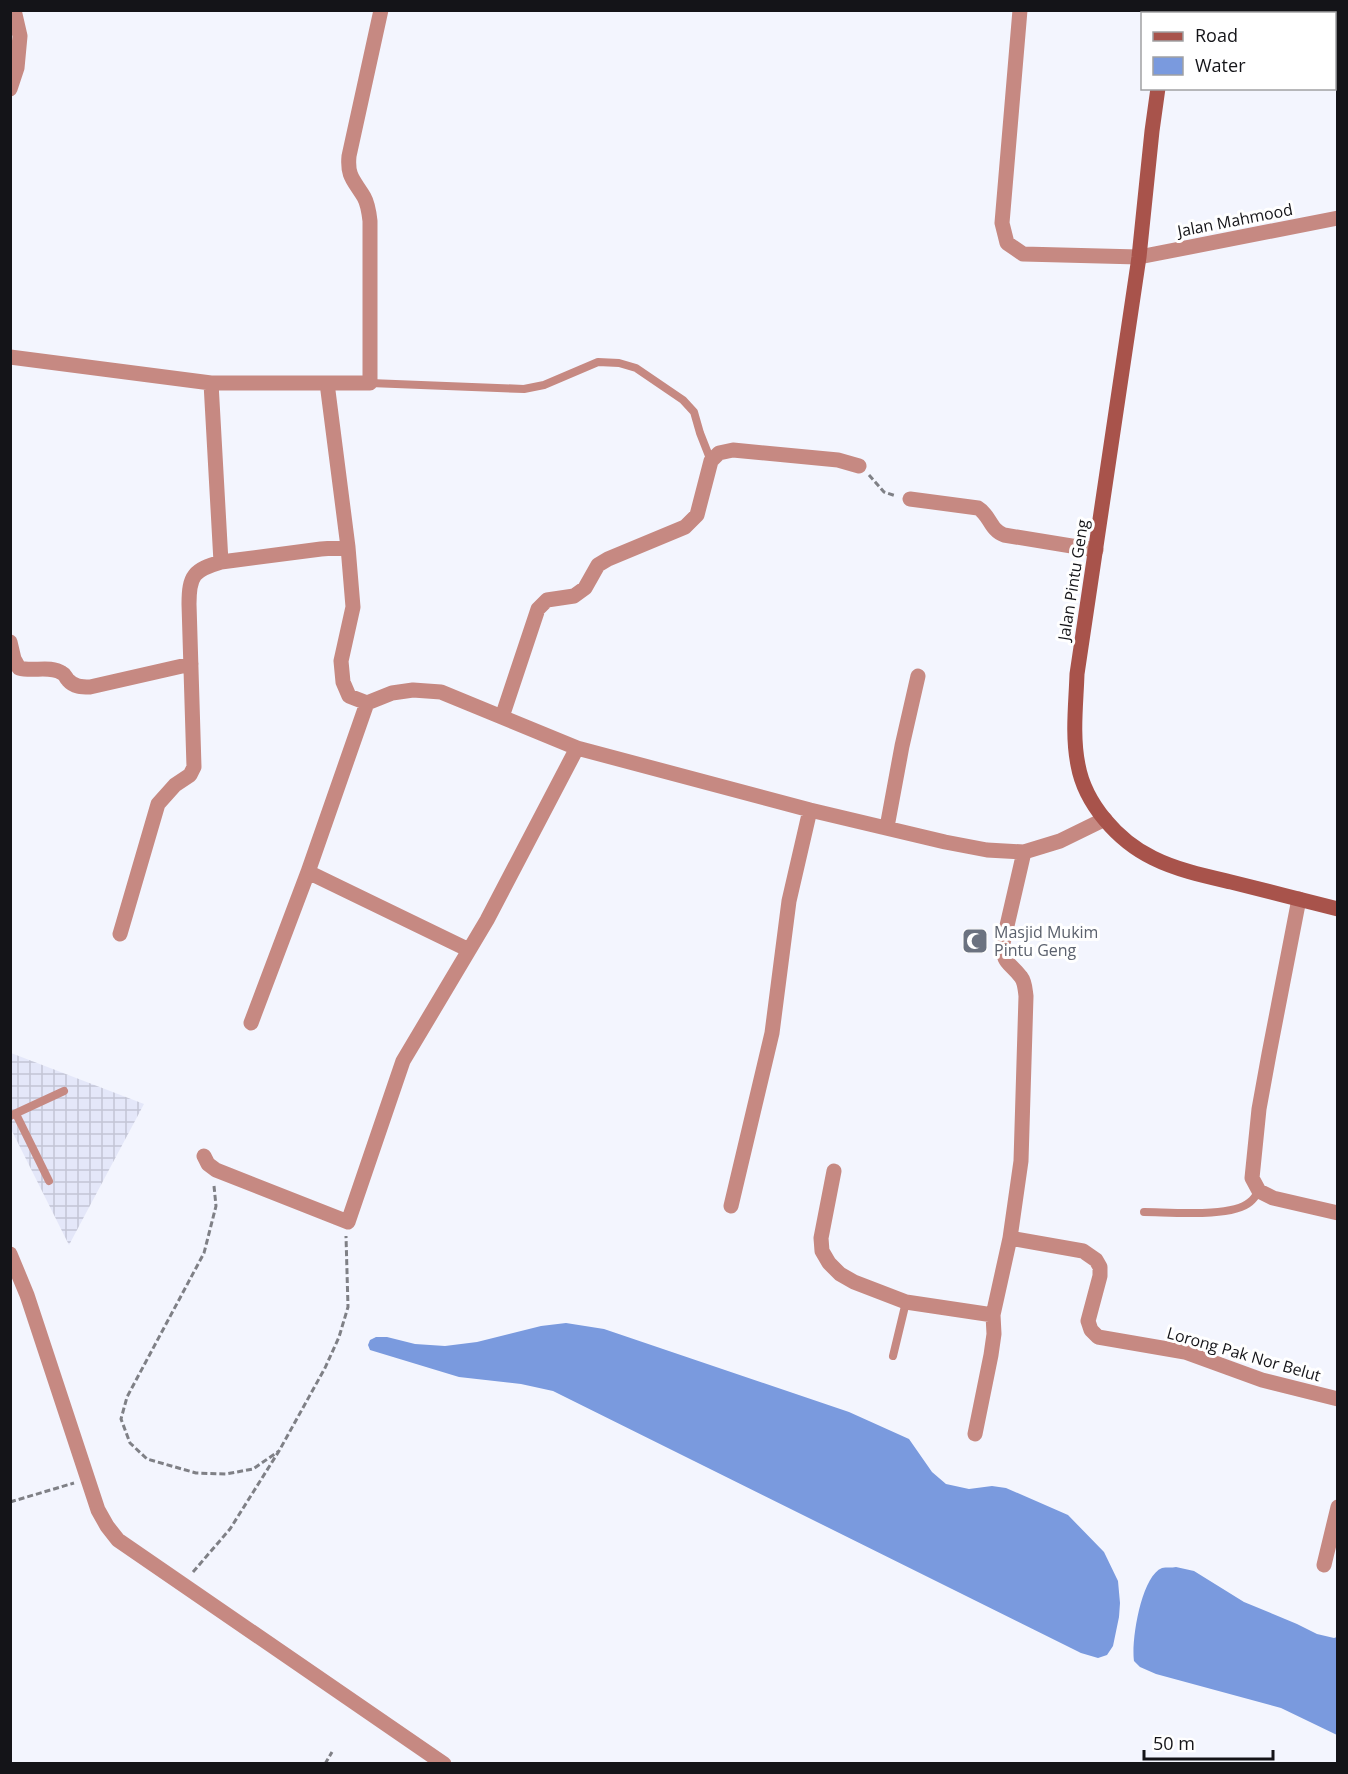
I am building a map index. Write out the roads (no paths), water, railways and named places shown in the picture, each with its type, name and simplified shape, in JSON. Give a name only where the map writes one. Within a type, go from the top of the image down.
[{"type":"main road","name":"Jalan Pintu Geng","points":[[1158,90],[1139,257],[1077,674],[1075,735],[1078,767],[1089,795],[1105,819],[1124,839],[1152,858],[1192,872],[1338,909]]},
{"type":"street","points":[[10,89],[17,68],[20,36],[14,10]]},
{"type":"street","points":[[10,357],[211,383],[370,383],[369,208],[365,198],[350,178],[348,168],[381,10]]},
{"type":"street","name":"Jalan Mahmood","points":[[1020,10],[1002,223],[1007,243],[1023,254],[1139,257],[1338,218]]},
{"type":"street","points":[[211,383],[221,562]]},
{"type":"street","points":[[327,383],[348,547],[353,607],[342,662],[342,682],[349,696],[367,702],[392,693],[413,690],[441,693],[576,748],[810,810],[987,850],[1024,852],[1060,841],[1105,819]]},
{"type":"street","points":[[502,717],[538,609],[547,600],[574,596],[585,588],[598,565],[608,559],[685,527],[697,515],[711,461],[719,453],[733,450],[838,460],[859,466]]},
{"type":"street","points":[[910,499],[978,508],[985,513],[993,528],[1004,535],[1096,550]]},
{"type":"street","points":[[120,934],[158,804],[175,785],[190,775],[194,767],[190,584],[201,568],[221,562],[348,547]]},
{"type":"street","points":[[10,642],[14,660],[19,668],[52,669],[63,673],[69,681],[79,687],[90,687],[191,664]]},
{"type":"street","points":[[887,828],[918,676]]},
{"type":"street","points":[[251,1023],[308,872],[367,702]]},
{"type":"street","points":[[206,1160],[216,1170],[348,1222],[403,1061],[487,920],[576,748]]},
{"type":"street","points":[[731,1206],[772,1033],[789,901],[810,810]]},
{"type":"street","points":[[975,1434],[991,1355],[994,1334],[993,1315],[1010,1238],[1021,1161],[1026,996],[1022,977],[1007,964],[1003,954],[1003,943],[1024,852]]},
{"type":"street","points":[[308,872],[469,950]]},
{"type":"street","points":[[1299,899],[1259,1109],[1252,1178],[1259,1191],[1273,1198],[1338,1213]]},
{"type":"street","points":[[834,1171],[821,1238],[822,1251],[829,1263],[840,1274],[854,1282],[906,1302],[993,1315]]},
{"type":"street","name":"Lorong Pak Nor Belut","points":[[1010,1238],[1083,1251],[1096,1260],[1100,1267],[1100,1276],[1088,1321],[1091,1330],[1098,1337],[1185,1352],[1262,1380],[1338,1399]]},
{"type":"street","points":[[10,1254],[27,1295],[98,1510],[118,1540],[444,1764]]},
{"type":"street","points":[[1323,1565],[1338,1507]]},
{"type":"lane","points":[[370,383],[524,389],[544,385],[598,362],[619,363],[636,368],[683,400],[694,412],[711,461]]},
{"type":"lane","points":[[49,1181],[13,1115],[64,1091]]},
{"type":"lane","points":[[1144,1212],[1235,1210],[1250,1203],[1259,1191]]},
{"type":"lane","points":[[893,1356],[906,1302]]},
{"type":"water","points":[[566,1323],[604,1329],[849,1412],[909,1439],[932,1472],[946,1484],[969,1489],[992,1486],[1006,1488],[1068,1515],[1104,1552],[1118,1581],[1119,1617],[1113,1646],[1107,1655],[1098,1658],[1081,1653],[553,1391],[521,1384],[459,1377],[370,1350],[368,1345],[370,1340],[376,1337],[387,1337],[415,1344],[445,1346],[477,1342],[541,1326]]},
{"type":"water","points":[[1176,1567],[1194,1571],[1244,1602],[1317,1634],[1337,1637],[1337,1735],[1281,1708],[1156,1674],[1140,1667],[1134,1661],[1136,1625],[1148,1583],[1162,1568]]},
{"type":"place","name":"Masjid Mukim Pintu Geng","points":[[975,941]]}]
